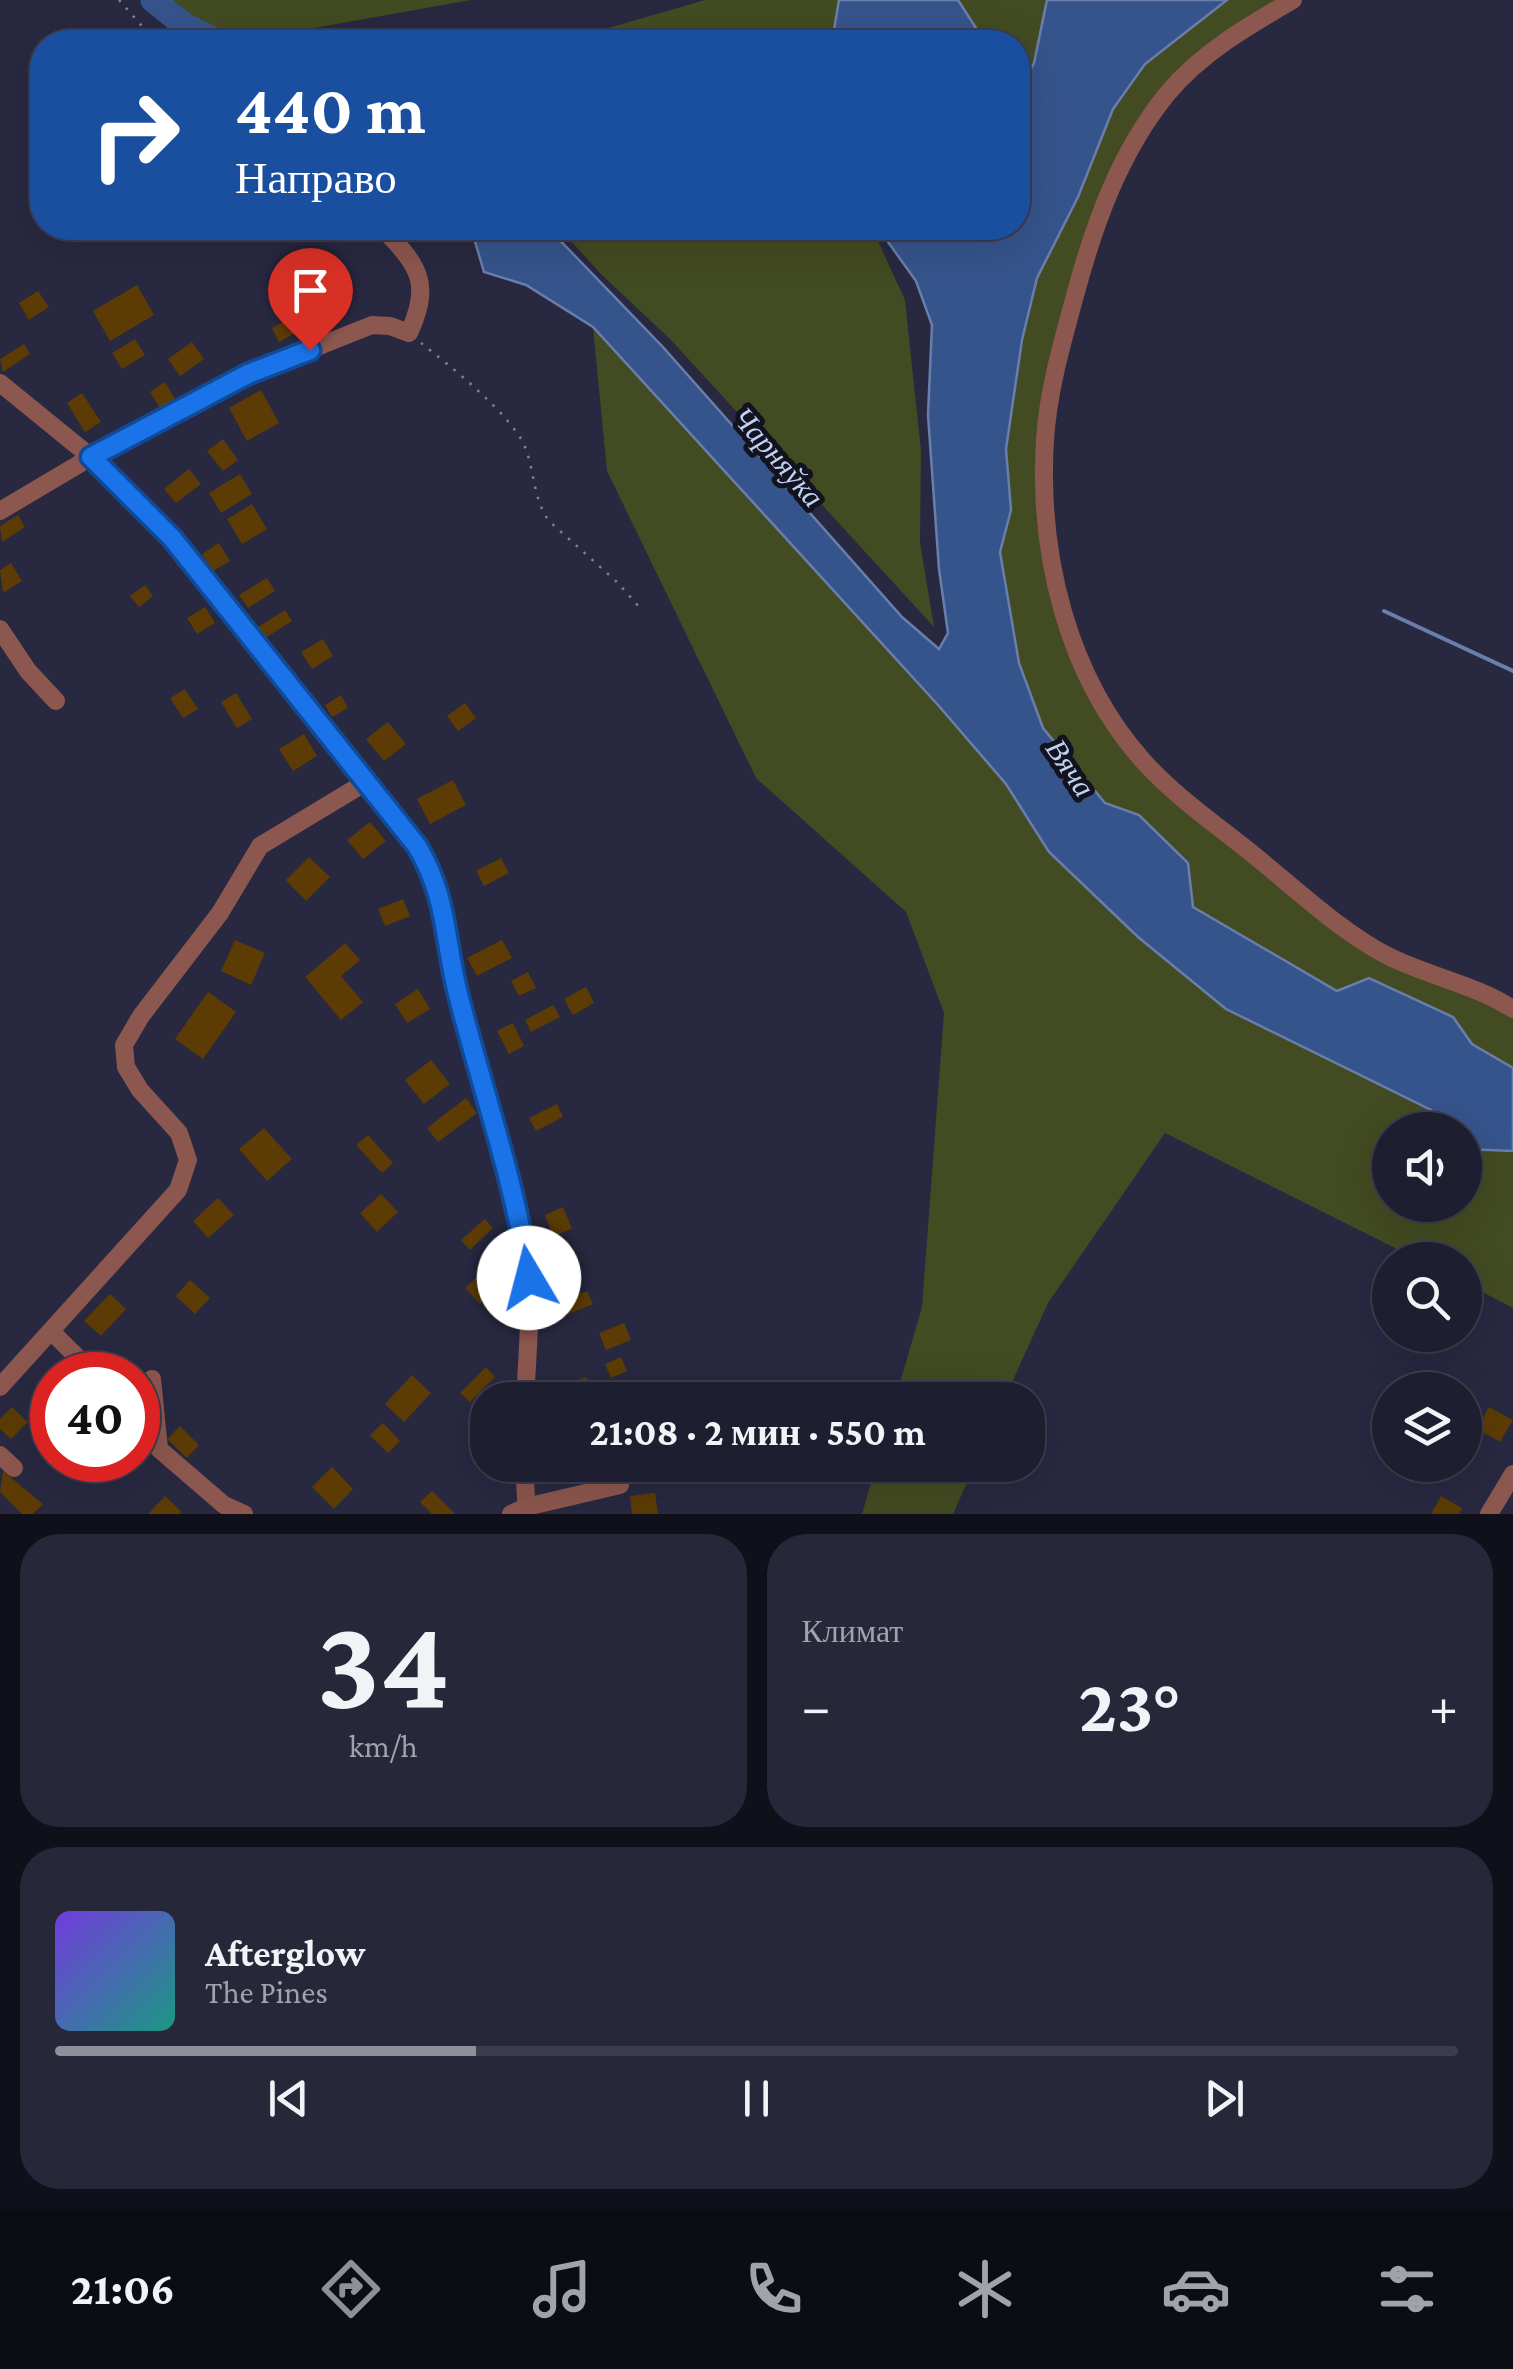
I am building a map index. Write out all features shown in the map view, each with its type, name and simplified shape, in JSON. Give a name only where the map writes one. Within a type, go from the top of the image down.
[{"type":"street","points":[[1294,0],[1207,55],[1168,92],[1144,126],[1097,217],[1061,350],[1048,420],[1044,485],[1048,540],[1072,644],[1085,678],[1107,715],[1146,764],[1322,911],[1386,955],[1513,1009]]},
{"type":"street","points":[[0,511],[91,457],[248,374],[372,326],[390,326],[409,333],[417,316],[420,276],[410,256],[394,240]]},
{"type":"street","points":[[0,384],[91,457],[172,538],[417,846],[439,892],[457,990],[522,1226],[529,1278],[526,1382]]},
{"type":"street","points":[[0,629],[28,670],[56,701]]},
{"type":"street","points":[[0,1388],[178,1190],[188,1160],[179,1133],[140,1090],[126,1066],[124,1045],[140,1016],[220,913],[260,846],[366,782]]},
{"type":"street","points":[[50,1331],[72,1352]]},
{"type":"street","points":[[160,1451],[224,1505],[244,1514]]},
{"type":"street","points":[[1489,1514],[1513,1474]]},
{"type":"street","points":[[523,1482],[521,1512],[620,1485]]},
{"type":"path","points":[[119,0],[145,30]]},
{"type":"path","points":[[409,333],[509,424],[524,445],[541,510],[640,608]]},
{"type":"green space","points":[[153,0],[471,0],[303,30],[191,30]]},
{"type":"green space","points":[[705,0],[1047,0],[1030,70],[1030,30],[601,30]]},
{"type":"green space","points":[[1227,0],[1293,0],[1207,55],[1123,163],[1065,333],[1044,485],[1071,644],[1146,764],[1385,955],[1513,1009],[1513,1068],[1472,1044],[1453,1017],[1337,992],[1193,907],[1139,815],[1105,803],[1043,728],[1019,663],[1000,552],[1011,510],[1006,449],[1022,340],[1037,278],[1078,197],[1112,109],[1145,64]]},
{"type":"green space","points":[[570,240],[878,240],[905,300],[921,451],[920,543],[934,627],[670,339]]},
{"type":"green space","points":[[593,327],[938,705],[1006,784],[1049,852],[1138,937],[1226,1009],[1431,1110],[1372,1112],[1372,1222],[1482,1222],[1482,1150],[1513,1151],[1513,1308],[1482,1292],[1482,1242],[1383,1242],[1165,1133],[1048,1303],[1012,1382],[900,1382],[922,1307],[944,1013],[906,912],[756,778],[607,471]]},
{"type":"green space","points":[[871,1482],[967,1482],[953,1514],[862,1514]]},
{"type":"water","points":[[839,0],[958,0],[977,30],[834,30]]},
{"type":"water","name":"Вяча","points":[[1047,0],[1227,0],[1145,64],[1113,109],[1078,197],[1037,278],[1022,340],[1006,449],[1011,510],[1000,552],[1019,663],[1043,728],[1105,803],[1139,815],[1188,863],[1193,907],[1337,991],[1369,978],[1453,1017],[1472,1044],[1513,1068],[1513,1151],[1482,1150],[1482,1112],[1432,1112],[1226,1009],[1138,937],[1049,852],[1006,784],[938,705],[593,327],[526,285],[484,272],[475,240],[560,240],[662,346],[902,617],[939,649],[948,633],[939,569],[928,415],[932,325],[916,281],[887,240],[1030,240],[1030,70]]},
{"type":"building","points":[[137,285],[154,315],[110,341],[93,311]]},
{"type":"building","points":[[38,291],[49,307],[29,320],[19,303]]},
{"type":"building","points":[[294,316],[302,329],[279,342],[272,328]]},
{"type":"building","points":[[135,339],[145,355],[122,369],[112,353]]},
{"type":"building","points":[[192,342],[204,359],[180,376],[168,359]]},
{"type":"building","points":[[24,344],[30,354],[3,372],[0,359]]},
{"type":"building","points":[[165,382],[175,399],[160,408],[150,392]]},
{"type":"building","points":[[261,390],[279,423],[247,441],[229,408]]},
{"type":"building","points":[[82,393],[101,422],[85,432],[67,403]]},
{"type":"building","points":[[223,439],[238,460],[223,471],[207,451]]},
{"type":"building","points":[[189,469],[201,484],[176,503],[164,489]]},
{"type":"building","points":[[240,474],[252,494],[221,513],[209,493]]},
{"type":"building","points":[[252,504],[267,529],[242,544],[227,519]]},
{"type":"building","points":[[18,515],[25,527],[2,542],[0,526]]},
{"type":"building","points":[[219,543],[230,561],[213,571],[202,554]]},
{"type":"building","points":[[11,563],[22,581],[3,593],[0,570]]},
{"type":"building","points":[[267,578],[275,591],[248,608],[239,595]]},
{"type":"building","points":[[145,585],[153,596],[139,607],[130,596]]},
{"type":"building","points":[[205,607],[215,623],[197,634],[187,618]]},
{"type":"building","points":[[285,610],[292,621],[265,638],[258,627]]},
{"type":"building","points":[[323,639],[333,656],[312,669],[301,652]]},
{"type":"building","points":[[185,689],[198,709],[183,718],[170,698]]},
{"type":"building","points":[[236,693],[252,719],[237,728],[221,702]]},
{"type":"building","points":[[341,695],[348,708],[332,717],[325,705]]},
{"type":"building","points":[[465,703],[476,718],[458,731],[447,716]]},
{"type":"building","points":[[388,722],[406,744],[384,761],[366,739]]},
{"type":"building","points":[[304,734],[317,756],[293,771],[279,749]]},
{"type":"building","points":[[453,780],[466,805],[430,824],[417,799]]},
{"type":"building","points":[[370,822],[386,841],[363,859],[347,840]]},
{"type":"building","points":[[309,857],[330,877],[306,901],[286,880]]},
{"type":"building","points":[[501,858],[509,873],[484,886],[476,871]]},
{"type":"building","points":[[403,899],[410,916],[385,926],[378,909]]},
{"type":"building","points":[[235,940],[265,953],[251,985],[221,971]]},
{"type":"building","points":[[502,940],[512,958],[477,976],[467,958]]},
{"type":"building","points":[[345,943],[360,960],[341,976],[363,1002],[341,1020],[305,977]]},
{"type":"building","points":[[528,972],[536,988],[519,996],[511,981]]},
{"type":"building","points":[[586,987],[594,1003],[573,1015],[564,999]]},
{"type":"building","points":[[418,989],[430,1009],[407,1023],[395,1004]]},
{"type":"building","points":[[208,992],[236,1012],[203,1059],[175,1039]]},
{"type":"building","points":[[553,1005],[560,1017],[531,1032],[525,1020]]},
{"type":"building","points":[[513,1023],[524,1046],[509,1054],[497,1031]]},
{"type":"building","points":[[431,1060],[450,1084],[424,1104],[405,1080]]},
{"type":"building","points":[[466,1098],[477,1113],[438,1142],[427,1128]]},
{"type":"building","points":[[557,1104],[563,1117],[536,1131],[529,1118]]},
{"type":"building","points":[[264,1128],[292,1159],[267,1181],[239,1149]]},
{"type":"building","points":[[368,1135],[393,1163],[382,1173],[356,1145]]},
{"type":"building","points":[[381,1194],[398,1212],[377,1232],[360,1213]]},
{"type":"building","points":[[218,1198],[234,1215],[208,1238],[193,1221]]},
{"type":"building","points":[[563,1207],[572,1229],[553,1236],[545,1215]]},
{"type":"building","points":[[485,1219],[493,1228],[470,1250],[461,1240]]},
{"type":"building","points":[[480,1274],[495,1290],[480,1304],[465,1288]]},
{"type":"building","points":[[190,1280],[210,1298],[195,1314],[176,1296]]},
{"type":"building","points":[[587,1291],[593,1304],[566,1315],[561,1301]]},
{"type":"building","points":[[110,1294],[126,1309],[101,1336],[84,1321]]},
{"type":"building","points":[[624,1323],[631,1340],[606,1350],[599,1333]]},
{"type":"building","points":[[621,1357],[627,1371],[611,1378],[605,1364]]},
{"type":"building","points":[[486,1367],[495,1377],[490,1382],[471,1382]]},
{"type":"building","points":[[412,1375],[431,1393],[404,1422],[385,1404]]},
{"type":"building","points":[[470,1383],[470,1402],[460,1393]]},
{"type":"building","points":[[12,1407],[28,1422],[11,1439],[0,1429],[0,1419]]},
{"type":"building","points":[[1489,1407],[1513,1420],[1500,1442],[1482,1432],[1482,1420]]},
{"type":"building","points":[[383,1423],[400,1441],[388,1453],[370,1435]]},
{"type":"building","points":[[180,1426],[199,1445],[187,1458],[167,1439]]},
{"type":"building","points":[[332,1467],[353,1489],[334,1509],[312,1487]]},
{"type":"building","points":[[3,1471],[43,1504],[33,1514],[22,1514],[0,1492]]},
{"type":"building","points":[[432,1491],[455,1514],[432,1514],[420,1502]]},
{"type":"building","points":[[655,1493],[658,1514],[632,1514],[630,1496]]},
{"type":"building","points":[[165,1496],[182,1512],[148,1514]]},
{"type":"building","points":[[1441,1496],[1462,1508],[1459,1514],[1431,1514]]},
{"type":"waterway","name":"Чарняўка","points":[[153,0],[194,30]]},
{"type":"waterway","points":[[1384,611],[1513,671]]},
{"type":"route","points":[[310,350],[248,374],[91,457],[172,538],[417,846],[430,868],[450,938],[457,990],[522,1226],[529,1278]]}]
